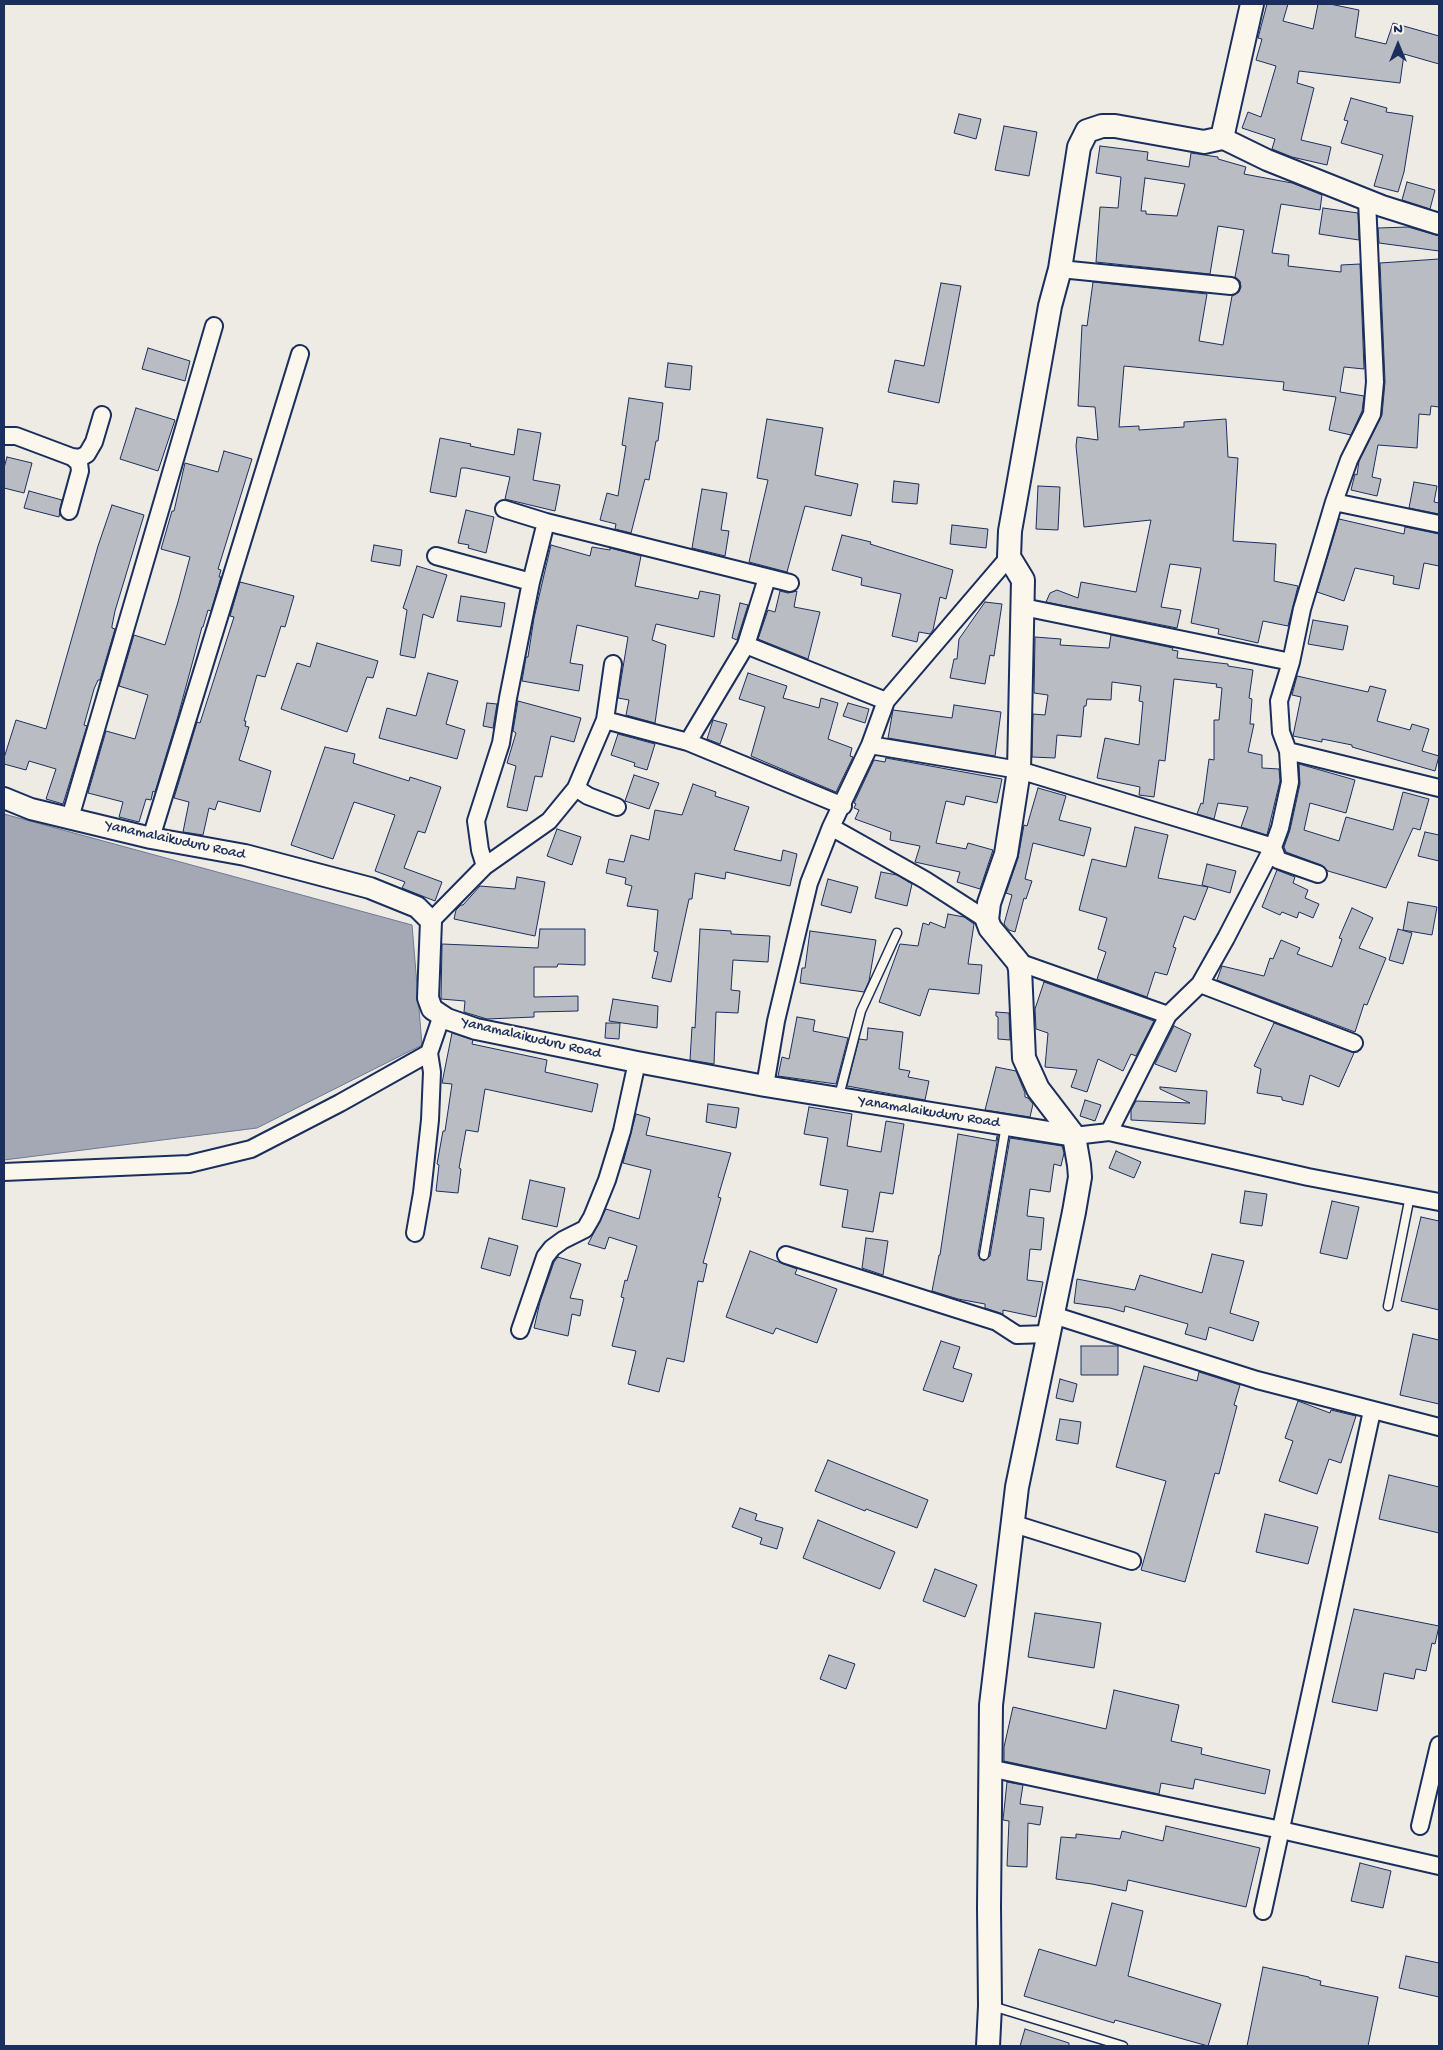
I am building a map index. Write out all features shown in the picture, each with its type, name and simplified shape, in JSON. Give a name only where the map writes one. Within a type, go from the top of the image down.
[{"type":"main road","points":[[988,2046],[990,2006],[989,1768],[991,1705],[1011,1523],[1080,1177],[1080,1165],[1074,1136],[1038,1089],[1024,1058],[1020,969],[1018,962],[990,928],[987,920],[989,903],[1006,854],[1019,770],[1023,580],[1009,557],[1010,531],[1050,306],[1060,269],[1079,146],[1087,131],[1102,126],[1116,126],[1204,142],[1222,138],[1252,4]]},
{"type":"street","points":[[1222,138],[1267,160],[1367,200],[1439,224]]},
{"type":"street","points":[[1109,1132],[1168,1015],[1200,984],[1226,938],[1273,847],[1280,828],[1290,782],[1288,751],[1281,732],[1278,712],[1282,689],[1291,662],[1302,609],[1334,502],[1348,460],[1372,414],[1375,382],[1367,200]]},
{"type":"street","points":[[1060,269],[1231,286]]},
{"type":"street","points":[[70,818],[214,326]]},
{"type":"street","points":[[151,838],[300,354]]},
{"type":"street","points":[[4,436],[16,436],[72,457],[80,458],[86,454],[94,442],[102,415]]},
{"type":"street","points":[[68,511],[80,471],[79,463],[72,457]]},
{"type":"street","points":[[1334,502],[1439,524]]},
{"type":"street","points":[[504,509],[546,522],[790,583]]},
{"type":"street","points":[[485,866],[480,850],[476,822],[501,743],[531,582],[546,522]]},
{"type":"street","points":[[436,556],[531,582]]},
{"type":"street","points":[[765,1086],[776,1021],[809,883],[831,827],[870,745],[886,701],[1009,557]]},
{"type":"street","points":[[688,742],[746,645],[767,578]]},
{"type":"street","points":[[1023,607],[1291,662]]},
{"type":"street","points":[[746,645],[886,701]]},
{"type":"street","points":[[431,920],[485,866],[549,821],[576,788],[605,720],[612,664]]},
{"type":"street","points":[[605,720],[688,742],[842,806]]},
{"type":"street","points":[[870,745],[1019,770],[1273,847]]},
{"type":"street","points":[[1288,751],[1439,788]]},
{"type":"street","points":[[576,788],[588,796],[618,807]]},
{"type":"street","name":"Yanamalaikuduru Road","points":[[4,798],[31,808],[151,838],[245,855],[370,888],[417,907],[431,920],[428,998],[432,1009],[442,1015],[476,1028],[637,1062],[765,1086],[1074,1136]]},
{"type":"street","points":[[831,827],[924,880],[987,920]]},
{"type":"street","points":[[1273,847],[1278,860],[1318,874]]},
{"type":"street","points":[[1018,962],[1168,1015]]},
{"type":"street","points":[[1200,984],[1354,1043]]},
{"type":"street","points":[[415,1233],[422,1193],[430,1120],[432,1072],[428,1053],[442,1015]]},
{"type":"street","points":[[4,1172],[189,1164],[251,1150],[340,1103],[428,1053]]},
{"type":"street","points":[[520,1330],[545,1257],[552,1248],[563,1240],[585,1229],[592,1217],[607,1180],[622,1131],[637,1062]]},
{"type":"street","points":[[1074,1136],[1109,1132],[1308,1177],[1439,1202]]},
{"type":"street","points":[[786,1255],[997,1322],[1017,1335],[1050,1325],[1372,1411],[1439,1427]]},
{"type":"street","points":[[1264,1910],[1372,1411]]},
{"type":"street","points":[[1011,1523],[1132,1561]]},
{"type":"street","points":[[1420,1826],[1439,1745]]},
{"type":"street","points":[[989,1768],[1281,1830],[1439,1866]]},
{"type":"lane","points":[[838,1098],[860,1011],[897,933]]},
{"type":"lane","points":[[984,1254],[1006,1125]]},
{"type":"lane","points":[[1388,1306],[1410,1196]]},
{"type":"lane","points":[[990,2006],[1123,2046]]},
{"type":"shaded area","points":[[4,814],[412,925],[422,1045],[257,1128],[4,1160]]},
{"type":"building","points":[[1267,4],[1288,4],[1283,21],[1313,29],[1318,4],[1330,4],[1359,10],[1355,37],[1386,44],[1393,23],[1439,36],[1439,64],[1404,54],[1400,83],[1299,71],[1297,83],[1314,88],[1301,140],[1331,147],[1327,165],[1292,157],[1272,149],[1275,139],[1242,128],[1248,112],[1261,117],[1276,66],[1256,60],[1262,39],[1258,38]]},
{"type":"building","points":[[1351,98],[1387,108],[1386,112],[1413,116],[1404,172],[1398,192],[1374,186],[1383,155],[1341,143],[1348,121],[1344,120]]},
{"type":"building","points":[[959,114],[981,119],[976,139],[954,133]]},
{"type":"building","points":[[1004,126],[1037,132],[1029,176],[995,170]]},
{"type":"building","points":[[1100,146],[1148,152],[1147,160],[1189,167],[1191,153],[1218,157],[1218,159],[1246,167],[1244,174],[1292,183],[1322,195],[1320,210],[1281,204],[1272,253],[1289,255],[1288,266],[1341,272],[1341,265],[1360,264],[1364,369],[1344,367],[1340,392],[1364,396],[1362,411],[1351,435],[1329,430],[1336,397],[1283,390],[1284,382],[1124,366],[1119,427],[1139,426],[1139,430],[1184,427],[1184,422],[1226,419],[1228,457],[1238,458],[1233,541],[1276,544],[1274,581],[1298,586],[1288,626],[1263,621],[1258,643],[1218,634],[1219,629],[1191,623],[1201,568],[1170,564],[1161,607],[1181,610],[1177,628],[1046,602],[1050,593],[1057,590],[1078,598],[1081,582],[1136,592],[1151,520],[1084,527],[1076,446],[1077,437],[1098,440],[1095,407],[1078,406],[1082,325],[1087,326],[1093,282],[1207,294],[1199,341],[1223,345],[1232,296],[1239,292],[1241,287],[1240,281],[1235,277],[1244,230],[1218,226],[1210,274],[1096,262],[1100,207],[1118,208],[1121,177],[1096,173]],"holes":[[[1145,178],[1185,184],[1177,216],[1146,214],[1146,211],[1141,211]]]},
{"type":"building","points":[[1407,182],[1435,190],[1430,209],[1402,200]]},
{"type":"building","points":[[1323,208],[1358,213],[1359,240],[1319,234]]},
{"type":"building","points":[[1408,227],[1439,236],[1439,251],[1379,243],[1378,228]]},
{"type":"building","points":[[1439,259],[1439,407],[1431,406],[1430,415],[1419,414],[1417,448],[1378,445],[1372,477],[1381,479],[1377,496],[1351,490],[1355,474],[1357,475],[1359,461],[1382,415],[1385,382],[1380,263]]},
{"type":"building","points":[[941,283],[961,286],[939,403],[888,392],[895,360],[924,366]]},
{"type":"building","points":[[148,348],[190,361],[185,381],[142,369]]},
{"type":"building","points":[[668,363],[692,366],[690,390],[665,387]]},
{"type":"building","points":[[629,398],[663,403],[658,441],[656,441],[649,480],[645,479],[631,533],[615,529],[616,524],[600,520],[607,493],[618,496],[626,446],[622,445]]},
{"type":"building","points":[[136,408],[175,420],[158,471],[120,459]]},
{"type":"building","points":[[767,419],[823,428],[815,475],[858,484],[851,516],[805,506],[787,572],[749,562],[768,480],[757,478]]},
{"type":"building","points":[[518,429],[541,433],[533,480],[560,485],[555,511],[505,499],[510,477],[466,468],[461,468],[456,497],[430,492],[440,438],[514,455]]},
{"type":"building","points":[[224,451],[252,459],[218,569],[221,570],[219,577],[221,577],[211,611],[208,610],[202,627],[155,792],[153,791],[151,800],[146,799],[139,822],[119,817],[123,802],[88,793],[106,731],[135,739],[148,695],[119,686],[134,635],[165,645],[178,602],[190,557],[161,549],[172,511],[174,511],[185,463],[218,472]]},
{"type":"building","points":[[7,457],[32,463],[24,493],[4,488],[4,468]]},
{"type":"building","points":[[894,481],[919,484],[917,504],[892,502]]},
{"type":"building","points":[[1414,482],[1437,486],[1434,502],[1439,503],[1439,514],[1409,508]]},
{"type":"building","points":[[1038,486],[1060,487],[1058,530],[1036,529]]},
{"type":"building","points":[[702,489],[727,493],[721,530],[729,531],[725,556],[692,548]]},
{"type":"building","points":[[29,491],[62,500],[59,517],[24,508]]},
{"type":"building","points":[[112,505],[144,515],[115,611],[112,628],[115,629],[100,680],[98,680],[94,689],[84,725],[87,726],[63,804],[46,799],[56,769],[29,761],[26,770],[4,764],[4,758],[16,720],[46,729],[98,546]]},
{"type":"building","points":[[466,510],[494,517],[486,553],[468,548],[469,545],[458,543]]},
{"type":"building","points":[[1339,519],[1404,534],[1405,527],[1439,534],[1439,566],[1424,563],[1419,589],[1393,584],[1394,576],[1355,568],[1344,601],[1317,592]]},
{"type":"building","points":[[952,525],[988,529],[986,548],[950,544]]},
{"type":"building","points":[[842,535],[871,542],[870,544],[953,570],[946,599],[940,597],[933,630],[930,634],[919,632],[917,642],[892,636],[901,594],[861,585],[862,578],[832,570]]},
{"type":"building","points":[[374,545],[402,550],[400,566],[371,561]]},
{"type":"building","points":[[551,545],[590,556],[592,547],[610,550],[610,548],[641,556],[635,586],[698,599],[700,591],[720,595],[714,637],[656,624],[652,640],[666,645],[655,723],[626,715],[629,700],[618,698],[628,637],[577,625],[570,663],[583,665],[579,691],[522,681]]},
{"type":"building","points":[[417,566],[447,575],[433,618],[423,614],[415,658],[400,655],[407,610],[403,608]]},
{"type":"building","points":[[240,582],[294,596],[285,627],[281,626],[265,677],[257,675],[244,721],[246,721],[245,726],[249,727],[239,760],[271,771],[260,812],[218,801],[215,810],[209,808],[203,835],[183,832],[189,802],[174,798],[197,722],[200,723],[234,617],[230,616]]},
{"type":"building","points":[[780,591],[788,593],[797,591],[794,607],[820,612],[808,659],[758,639],[768,610],[775,612]]},
{"type":"building","points":[[461,596],[505,603],[501,627],[457,621]]},
{"type":"building","points":[[985,602],[1002,604],[994,656],[990,655],[985,684],[950,678],[954,659],[957,659],[959,639]]},
{"type":"building","points":[[740,603],[748,605],[737,640],[732,638]]},
{"type":"building","points":[[1313,620],[1348,626],[1343,650],[1308,644]]},
{"type":"building","points":[[1111,635],[1173,648],[1172,650],[1178,651],[1177,658],[1228,664],[1228,666],[1253,670],[1249,698],[1252,699],[1250,724],[1254,724],[1248,752],[1262,755],[1262,768],[1279,769],[1280,781],[1267,835],[1241,827],[1248,807],[1218,803],[1214,819],[1197,814],[1201,803],[1203,804],[1209,759],[1214,760],[1214,720],[1219,720],[1222,688],[1216,687],[1217,684],[1174,679],[1165,761],[1159,760],[1154,797],[1139,795],[1140,787],[1097,778],[1105,738],[1139,745],[1143,702],[1139,701],[1141,686],[1112,682],[1111,700],[1087,699],[1086,706],[1084,706],[1081,737],[1057,735],[1055,758],[1032,757],[1033,714],[1045,715],[1048,695],[1034,693],[1035,637],[1061,639],[1060,645],[1109,648]]},
{"type":"building","points":[[317,643],[378,661],[373,678],[367,677],[347,732],[281,709],[297,663],[310,667]]},
{"type":"building","points":[[428,673],[458,681],[446,724],[465,730],[457,759],[379,738],[387,708],[416,716]]},
{"type":"building","points":[[748,673],[787,686],[783,698],[819,708],[821,698],[838,703],[828,739],[852,748],[850,756],[853,757],[836,792],[751,756],[765,707],[739,699]]},
{"type":"building","points":[[1297,676],[1368,692],[1370,686],[1386,690],[1377,721],[1410,730],[1412,724],[1429,729],[1422,751],[1439,756],[1435,771],[1352,747],[1352,745],[1322,739],[1322,742],[1293,736],[1301,697],[1292,695]]},
{"type":"building","points":[[518,701],[581,718],[574,742],[551,736],[542,777],[535,776],[527,811],[507,807],[516,766],[507,763],[516,733],[513,731]]},
{"type":"building","points":[[487,703],[497,704],[493,728],[483,726]]},
{"type":"building","points":[[848,703],[869,709],[865,723],[843,716]]},
{"type":"building","points":[[954,705],[1001,712],[995,756],[888,738],[893,710],[952,718]]},
{"type":"building","points":[[713,720],[727,724],[720,744],[707,739]]},
{"type":"building","points":[[618,734],[655,744],[647,770],[634,766],[635,763],[611,755]]},
{"type":"building","points":[[325,747],[355,754],[353,763],[409,781],[410,777],[441,787],[425,833],[418,831],[404,868],[442,882],[435,901],[402,888],[405,882],[375,871],[395,815],[354,802],[333,859],[291,845]]},
{"type":"building","points":[[886,758],[1002,779],[997,803],[966,796],[964,805],[946,801],[936,843],[966,849],[968,843],[993,850],[980,889],[957,882],[960,872],[915,862],[920,846],[890,840],[891,832],[855,819],[859,810],[854,808],[856,804],[854,803],[874,760],[885,762]]},
{"type":"building","points":[[1299,764],[1355,780],[1346,813],[1310,803],[1304,830],[1339,841],[1346,817],[1393,830],[1403,792],[1429,799],[1420,830],[1413,828],[1386,888],[1328,871],[1321,865],[1286,852],[1284,847],[1290,830],[1300,784]]},
{"type":"building","points":[[634,775],[659,783],[649,809],[625,801]]},
{"type":"building","points":[[693,784],[716,792],[715,796],[749,807],[734,850],[781,861],[783,850],[797,854],[790,886],[726,872],[725,879],[695,873],[692,899],[689,899],[671,982],[652,978],[658,952],[654,951],[658,910],[627,906],[632,886],[625,884],[626,878],[606,873],[609,859],[624,862],[631,835],[649,840],[655,810],[682,815]]},
{"type":"building","points":[[1038,788],[1066,796],[1059,820],[1091,828],[1084,856],[1033,843],[1025,879],[1032,881],[1026,899],[1024,898],[1015,932],[1009,930],[1004,924],[1012,895],[1006,893],[1018,858],[1024,825],[1027,826]]},
{"type":"building","points":[[1135,827],[1168,835],[1158,878],[1208,887],[1195,920],[1184,916],[1173,947],[1176,948],[1167,975],[1155,972],[1147,997],[1097,979],[1106,952],[1098,949],[1107,918],[1079,910],[1092,859],[1126,867]]},
{"type":"building","points":[[557,829],[581,837],[572,865],[547,856]]},
{"type":"building","points":[[1425,832],[1439,835],[1439,861],[1418,856]]},
{"type":"building","points":[[1207,864],[1236,871],[1230,893],[1202,885]]},
{"type":"building","points":[[1277,870],[1295,877],[1293,883],[1308,890],[1305,898],[1319,904],[1313,918],[1299,912],[1297,918],[1282,912],[1280,915],[1262,907]]},
{"type":"building","points":[[881,872],[897,875],[912,884],[907,906],[875,898]]},
{"type":"building","points":[[517,877],[545,882],[535,936],[454,919],[456,910],[480,886],[515,889]]},
{"type":"building","points":[[828,879],[858,887],[851,913],[821,905]]},
{"type":"building","points":[[1408,902],[1437,907],[1432,935],[1403,930]]},
{"type":"building","points":[[1352,908],[1373,918],[1359,948],[1386,958],[1367,1005],[1364,1004],[1355,1032],[1217,980],[1222,966],[1264,976],[1270,958],[1273,959],[1281,940],[1300,948],[1297,954],[1332,967],[1342,939],[1339,938]]},
{"type":"building","points":[[948,914],[964,917],[974,924],[968,964],[982,965],[979,994],[929,989],[920,1016],[879,1002],[900,944],[918,946],[923,923],[929,925],[930,922],[945,928]]},
{"type":"building","points":[[540,929],[585,929],[585,965],[558,964],[557,967],[534,967],[534,997],[578,996],[578,1011],[534,1012],[534,1017],[487,1019],[464,1012],[465,1001],[441,999],[442,944],[538,948]]},
{"type":"building","points":[[700,929],[731,931],[731,934],[770,936],[768,962],[733,960],[731,990],[740,991],[738,1013],[716,1012],[714,1064],[690,1060],[692,1027],[695,1028]]},
{"type":"building","points":[[1398,929],[1412,933],[1403,964],[1389,960]]},
{"type":"building","points":[[810,931],[876,940],[869,981],[864,992],[800,983],[802,968],[805,968]]},
{"type":"building","points":[[1044,982],[1154,1021],[1136,1056],[1131,1054],[1123,1071],[1098,1059],[1087,1092],[1071,1087],[1077,1070],[1045,1067],[1048,1033],[1036,1029],[1035,1009]]},
{"type":"building","points":[[613,999],[658,1006],[657,1028],[609,1021]]},
{"type":"building","points":[[996,1012],[1009,1013],[1010,1040],[998,1039],[998,1017]]},
{"type":"building","points":[[797,1017],[815,1020],[813,1031],[848,1038],[836,1084],[778,1076],[782,1057],[789,1059]]},
{"type":"building","points":[[606,1023],[620,1023],[619,1039],[605,1038]]},
{"type":"building","points":[[1274,1023],[1354,1053],[1339,1087],[1310,1075],[1303,1105],[1282,1100],[1282,1097],[1257,1093],[1261,1069],[1254,1066]]},
{"type":"building","points":[[1174,1026],[1191,1034],[1176,1072],[1155,1064]]},
{"type":"building","points":[[868,1028],[903,1032],[899,1069],[910,1071],[908,1077],[929,1081],[925,1100],[847,1086],[859,1039],[867,1040]]},
{"type":"building","points":[[452,1033],[473,1040],[472,1044],[547,1060],[545,1072],[598,1084],[592,1112],[485,1089],[478,1132],[466,1130],[459,1168],[461,1169],[458,1193],[436,1191],[439,1165],[437,1164],[443,1131],[445,1131],[452,1084],[442,1083]]},
{"type":"building","points":[[996,1067],[1016,1071],[1025,1097],[1033,1104],[1030,1117],[985,1110]]},
{"type":"building","points":[[1160,1087],[1207,1091],[1205,1124],[1131,1120],[1131,1110],[1136,1101],[1190,1103],[1160,1089]]},
{"type":"building","points":[[1085,1100],[1101,1105],[1095,1121],[1080,1116]]},
{"type":"building","points":[[708,1104],[739,1108],[736,1128],[706,1122]]},
{"type":"building","points":[[809,1107],[852,1114],[847,1146],[881,1152],[886,1121],[904,1124],[893,1194],[880,1192],[873,1232],[842,1227],[848,1190],[820,1185],[828,1138],[804,1134]]},
{"type":"building","points":[[636,1114],[650,1118],[646,1135],[731,1153],[718,1197],[721,1198],[703,1263],[707,1264],[703,1282],[698,1281],[684,1362],[667,1358],[659,1392],[628,1384],[636,1351],[612,1346],[624,1298],[621,1297],[625,1280],[627,1281],[637,1246],[609,1237],[605,1249],[588,1244],[606,1209],[639,1219],[651,1170],[623,1163]]},
{"type":"building","points":[[958,1134],[996,1141],[998,1136],[978,1254],[980,1259],[984,1261],[990,1256],[1010,1138],[1062,1146],[1064,1153],[1061,1166],[1054,1164],[1050,1192],[1030,1189],[1027,1216],[1044,1218],[1041,1250],[1030,1249],[1027,1280],[1043,1282],[1036,1317],[1003,1310],[1003,1314],[985,1308],[985,1304],[958,1299],[932,1291],[940,1255]]},
{"type":"building","points":[[1116,1151],[1141,1162],[1134,1178],[1109,1168]]},
{"type":"building","points":[[530,1180],[565,1188],[557,1227],[522,1219]]},
{"type":"building","points":[[1245,1191],[1267,1194],[1262,1226],[1240,1223]]},
{"type":"building","points":[[1332,1201],[1359,1207],[1347,1259],[1320,1253]]},
{"type":"building","points":[[1421,1217],[1439,1221],[1439,1310],[1401,1301]]},
{"type":"building","points":[[489,1238],[518,1246],[510,1276],[481,1268]]},
{"type":"building","points":[[866,1238],[888,1241],[883,1275],[862,1268]]},
{"type":"building","points":[[750,1251],[797,1269],[795,1274],[837,1289],[817,1343],[776,1328],[773,1334],[726,1317]]},
{"type":"building","points":[[1212,1254],[1244,1261],[1230,1313],[1259,1322],[1253,1341],[1209,1327],[1206,1340],[1185,1334],[1188,1324],[1125,1306],[1124,1312],[1074,1303],[1077,1279],[1135,1290],[1140,1275],[1202,1293]]},
{"type":"building","points":[[558,1257],[581,1264],[570,1298],[583,1300],[580,1316],[572,1314],[568,1336],[534,1328],[540,1302],[554,1262]]},
{"type":"building","points":[[1413,1334],[1439,1340],[1439,1404],[1400,1395]]},
{"type":"building","points":[[941,1341],[960,1347],[953,1368],[972,1374],[963,1402],[923,1390]]},
{"type":"building","points":[[1081,1346],[1118,1346],[1118,1375],[1081,1375]]},
{"type":"building","points":[[1144,1366],[1197,1381],[1199,1372],[1240,1385],[1234,1405],[1237,1406],[1219,1474],[1215,1473],[1185,1582],[1141,1570],[1166,1481],[1116,1467]]},
{"type":"building","points":[[1060,1379],[1077,1384],[1073,1402],[1056,1398]]},
{"type":"building","points":[[1298,1401],[1330,1413],[1331,1410],[1356,1416],[1341,1463],[1329,1459],[1317,1494],[1279,1481],[1293,1441],[1285,1438]]},
{"type":"building","points":[[1060,1419],[1081,1422],[1078,1444],[1056,1440]]},
{"type":"building","points":[[828,1460],[928,1500],[917,1528],[866,1509],[865,1511],[815,1491]]},
{"type":"building","points":[[1389,1475],[1439,1487],[1439,1533],[1379,1519]]},
{"type":"building","points":[[740,1508],[757,1514],[755,1520],[783,1528],[777,1549],[760,1544],[762,1538],[732,1527]]},
{"type":"building","points":[[1265,1514],[1318,1527],[1308,1564],[1256,1552]]},
{"type":"building","points":[[818,1520],[895,1552],[880,1589],[803,1558]]},
{"type":"building","points":[[935,1569],[977,1585],[965,1617],[923,1601]]},
{"type":"building","points":[[1354,1609],[1439,1626],[1435,1644],[1432,1643],[1426,1671],[1416,1669],[1414,1679],[1384,1673],[1377,1711],[1332,1702]]},
{"type":"building","points":[[1035,1613],[1101,1623],[1094,1668],[1028,1657]]},
{"type":"building","points":[[829,1655],[855,1664],[846,1689],[820,1679]]},
{"type":"building","points":[[1114,1690],[1179,1705],[1171,1741],[1202,1748],[1201,1754],[1270,1770],[1265,1794],[1195,1779],[1193,1789],[1161,1783],[1159,1794],[1004,1761],[1004,1747],[1013,1707],[1106,1729]]},
{"type":"building","points":[[1007,1782],[1023,1785],[1020,1804],[1043,1807],[1040,1825],[1028,1823],[1027,1867],[1007,1866],[1009,1821],[1003,1820]]},
{"type":"building","points":[[1166,1826],[1260,1848],[1246,1907],[1128,1880],[1126,1891],[1056,1879],[1061,1837],[1076,1838],[1076,1834],[1120,1839],[1122,1831],[1163,1841]]},
{"type":"building","points":[[1360,1863],[1391,1871],[1383,1908],[1351,1901]]},
{"type":"building","points":[[1112,1903],[1143,1911],[1128,1976],[1221,2004],[1208,2046],[1115,2020],[1114,2023],[1024,1996],[1039,1949],[1096,1966]]},
{"type":"building","points":[[1406,1956],[1439,1963],[1439,1997],[1399,1988]]},
{"type":"building","points":[[1263,1967],[1309,1977],[1321,1981],[1320,1985],[1378,1997],[1368,2046],[1247,2046]]},
{"type":"building","points":[[1025,2029],[1069,2043],[1069,2046],[1020,2046]]}]
